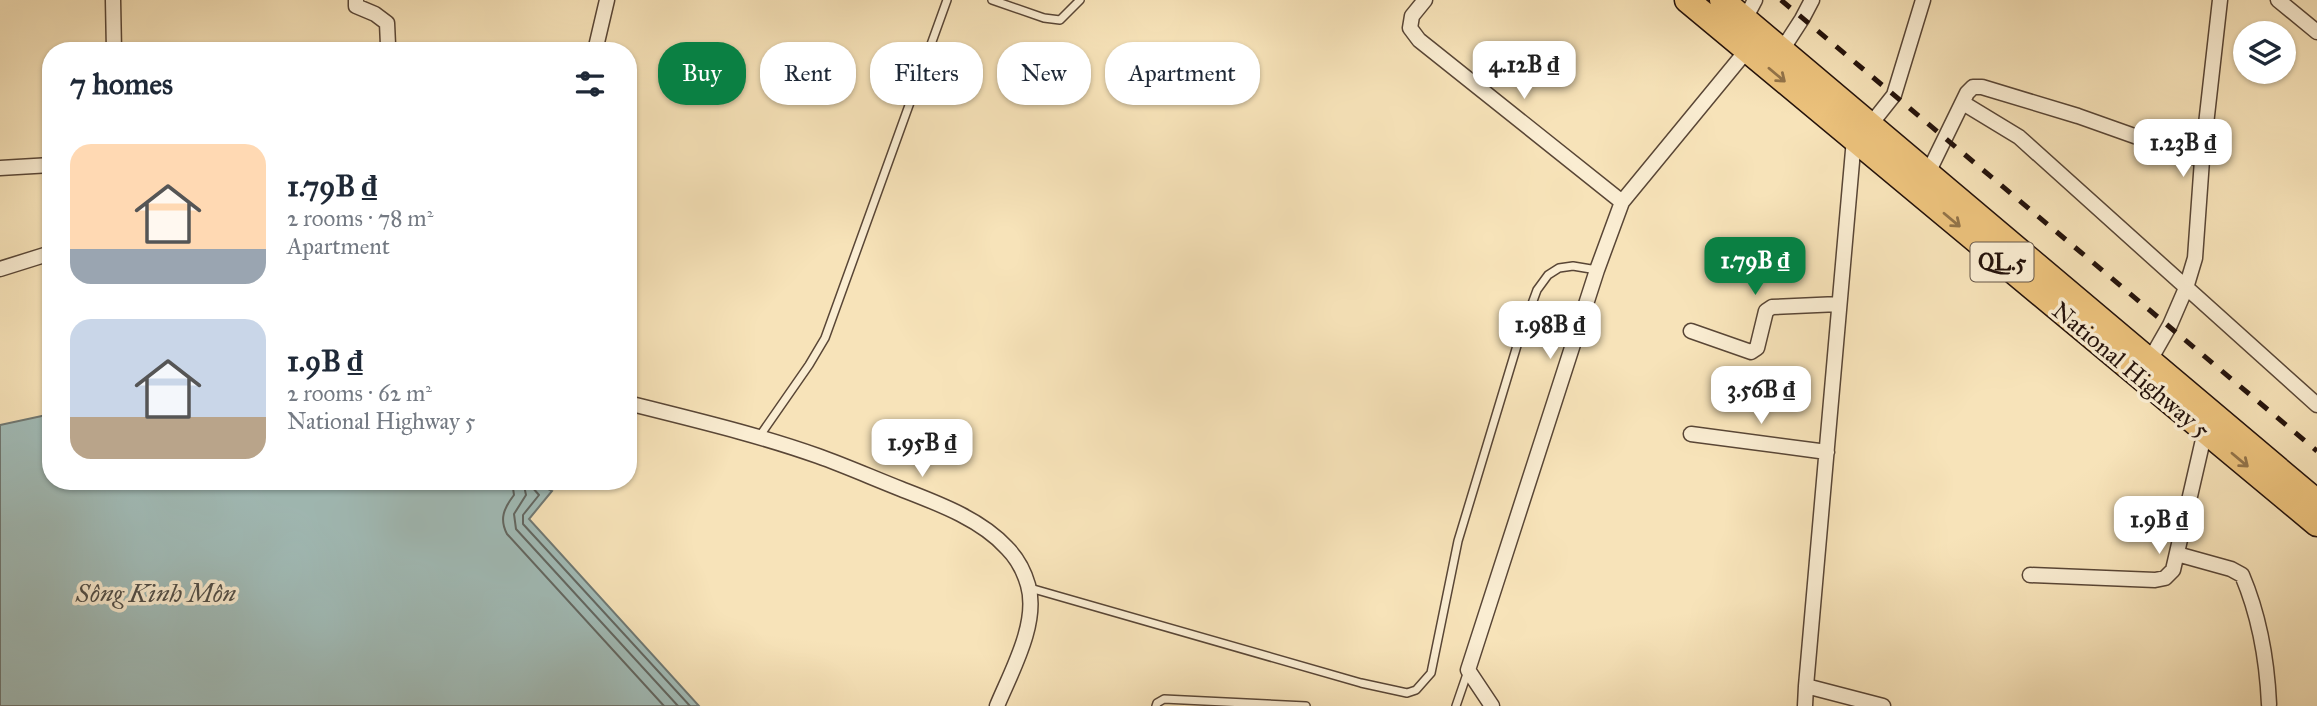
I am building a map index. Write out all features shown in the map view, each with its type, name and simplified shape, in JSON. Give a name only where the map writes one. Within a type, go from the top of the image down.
[{"type":"highway","name":"National Highway 5","points":[[1687,0],[1747,50],[1862,132],[1928,173],[2317,502]]},
{"type":"highway","name":"National Highway 5","points":[[1723,0],[1750,9],[1782,50],[1862,132],[2205,431],[2317,524]]},
{"type":"street","points":[[113,0],[114,42]]},
{"type":"street","points":[[356,0],[356,6],[360,9],[375,13],[387,23],[388,42]]},
{"type":"street","points":[[597,42],[607,0]]},
{"type":"street","points":[[1425,0],[1412,16],[1410,29],[1419,40],[1622,202]]},
{"type":"street","points":[[1782,50],[1812,0]]},
{"type":"street","points":[[1805,706],[1839,304],[1862,132],[1894,95],[1923,0]]},
{"type":"street","points":[[2150,360],[2170,326],[2195,258],[2202,160],[2220,0]]},
{"type":"street","points":[[2278,0],[2317,32]]},
{"type":"street","points":[[1492,706],[1468,670],[1622,202],[1747,50]]},
{"type":"street","points":[[1928,173],[1973,87],[1982,87],[2078,116],[2202,160]]},
{"type":"street","points":[[1963,103],[2019,137],[2317,405]]},
{"type":"street","points":[[0,167],[42,165]]},
{"type":"street","points":[[0,269],[42,256]]},
{"type":"street","points":[[1691,331],[1751,352],[1757,348],[1766,311],[1772,307],[1839,304]]},
{"type":"street","points":[[637,405],[817,455],[940,505],[982,527],[1007,547],[1021,567],[1029,587],[1029,611],[1025,639],[997,706]]},
{"type":"street","points":[[2030,575],[2165,578],[2173,570],[2205,431]]},
{"type":"street","points":[[1690,434],[1827,452]]},
{"type":"street","points":[[2177,554],[2231,569],[2242,575],[2255,613],[2272,705]]},
{"type":"street","points":[[1806,685],[1883,706]]},
{"type":"lane","points":[[758,438],[810,365],[825,338],[947,0]]},
{"type":"lane","points":[[992,0],[1044,18],[1060,20],[1080,0]]},
{"type":"lane","points":[[1029,587],[1361,683],[1407,693],[1416,690],[1431,673],[1458,541],[1519,339],[1537,290],[1548,275],[1559,268],[1573,266],[1598,270]]},
{"type":"lane","points":[[1456,706],[1468,670]]},
{"type":"lane","points":[[1156,706],[1164,699],[1306,706]]},
{"type":"water","name":"Sông Kinh Môn","points":[[42,416],[42,490],[550,490],[552,491],[529,519],[699,706],[0,706],[0,425]]},
{"type":"railway","points":[[1781,0],[2317,451]]}]
